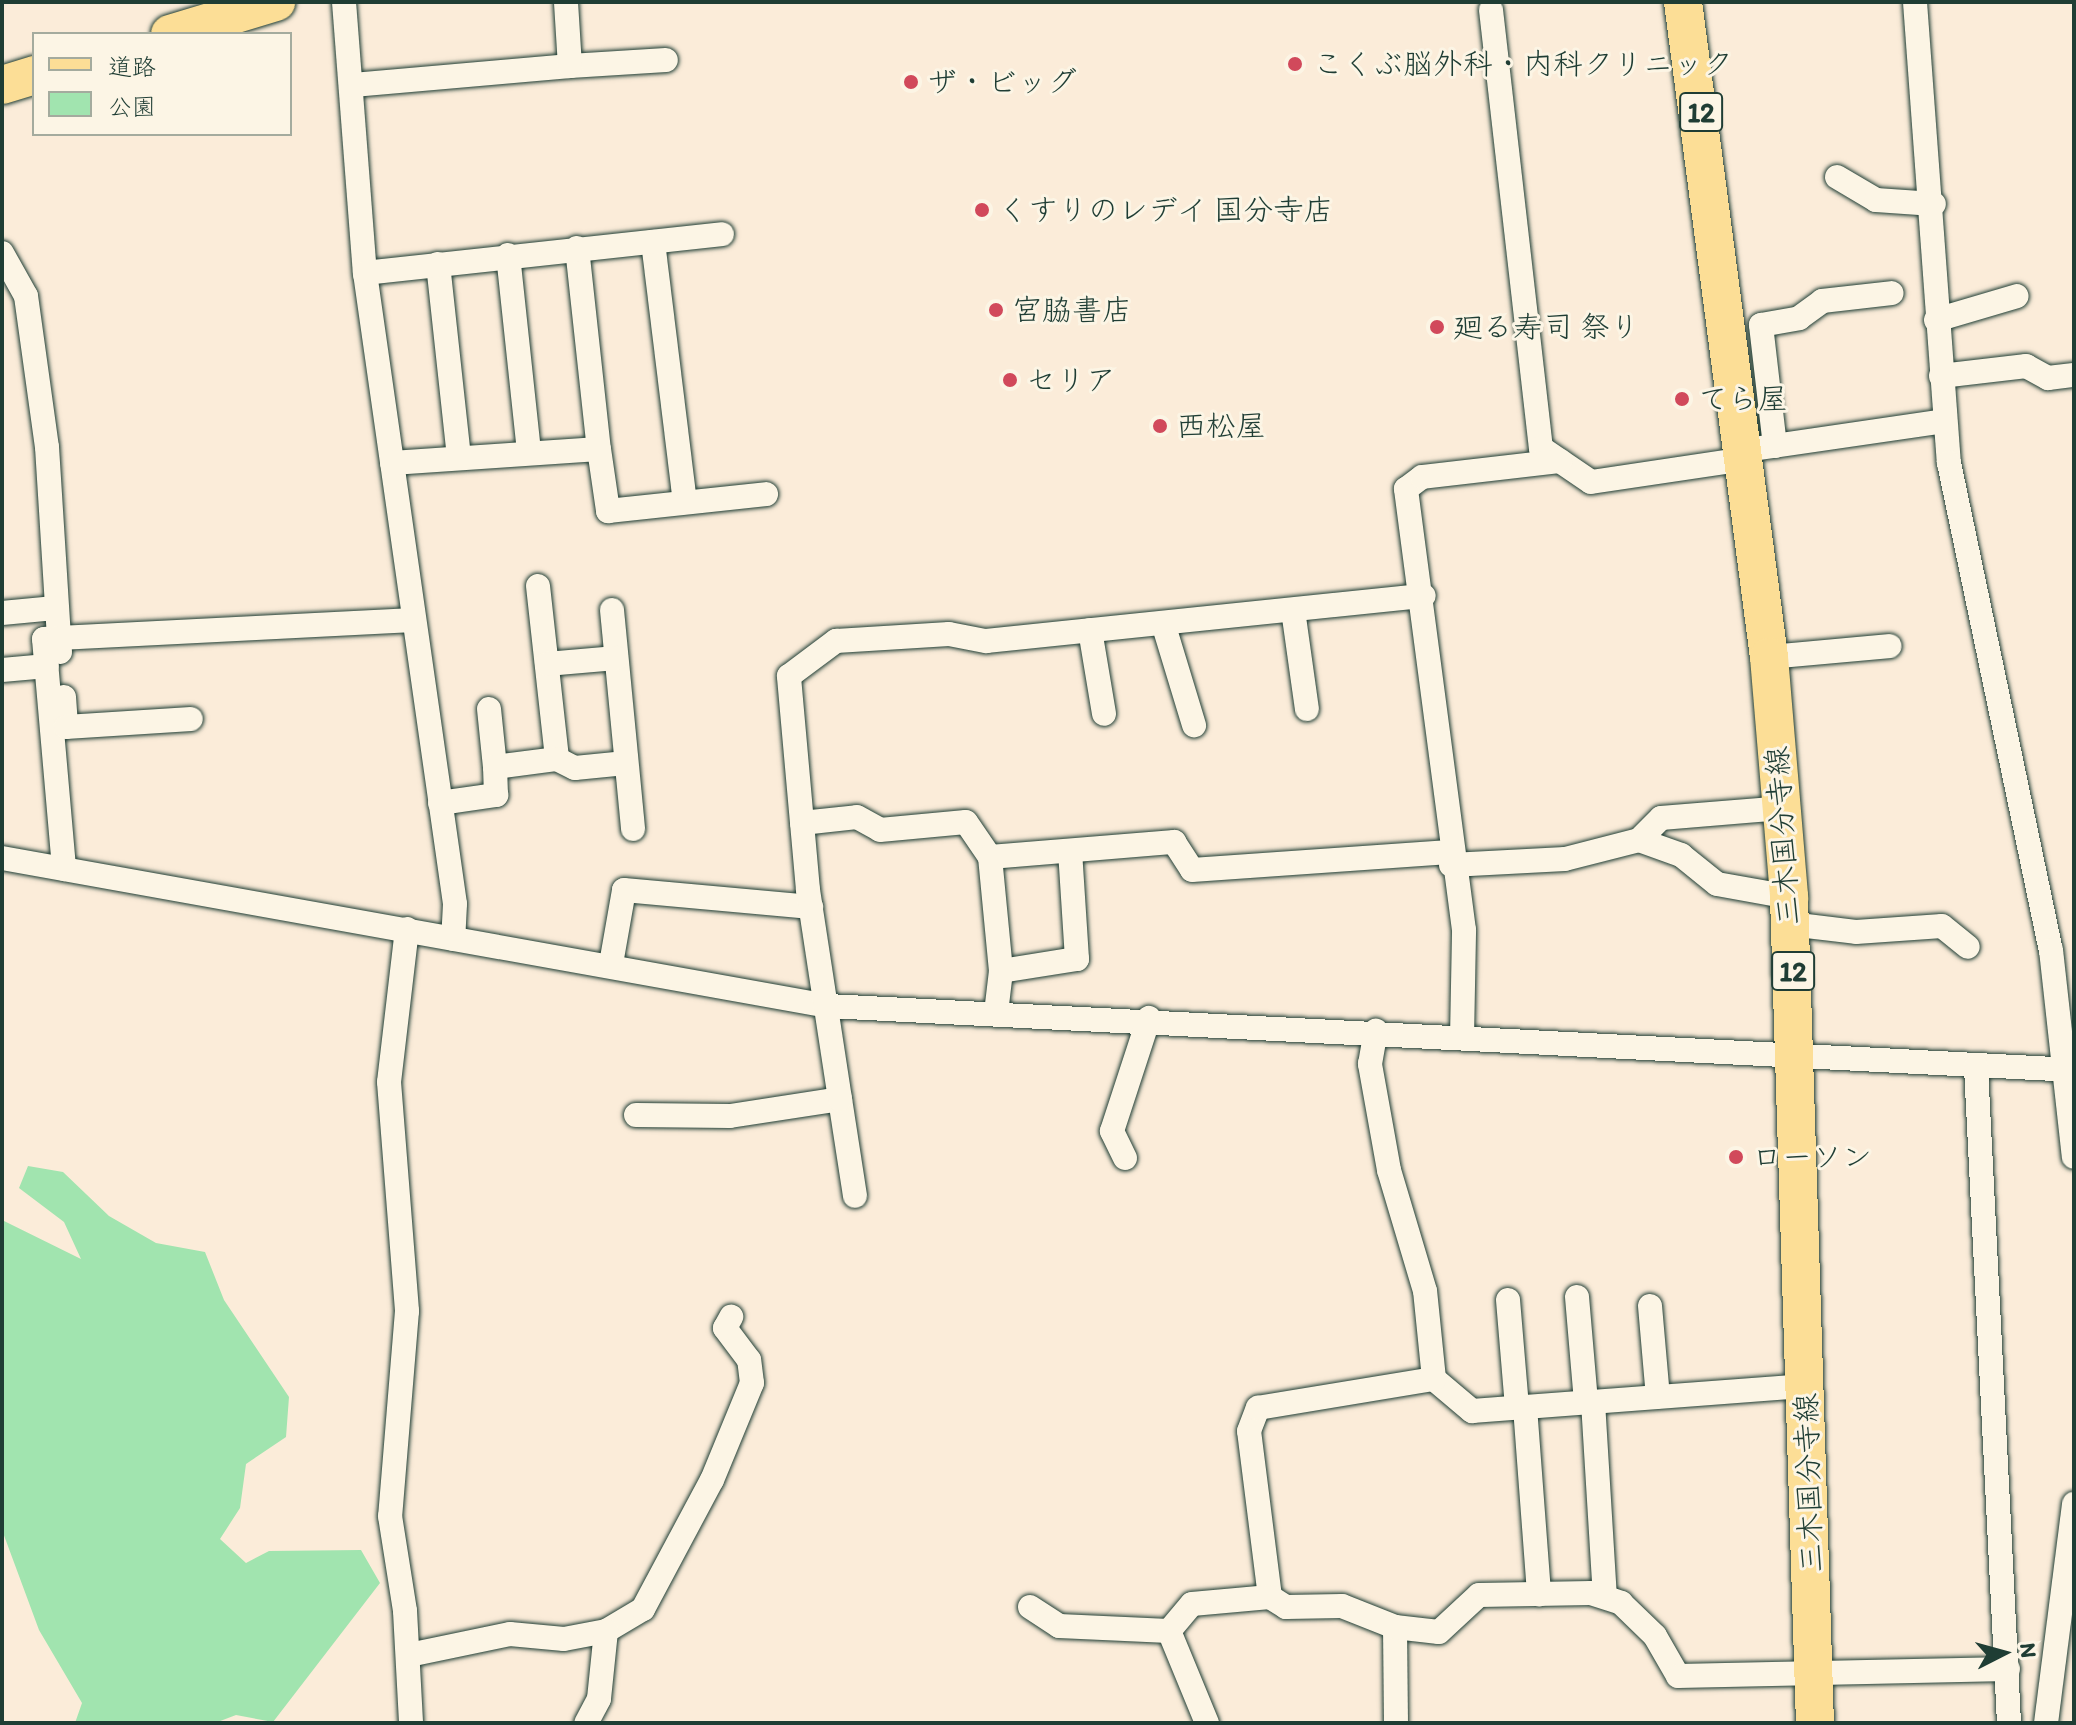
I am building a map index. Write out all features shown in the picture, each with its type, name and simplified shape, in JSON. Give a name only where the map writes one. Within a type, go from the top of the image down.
[{"type":"main road","points":[[177,32],[276,2]]},
{"type":"main road","name":"三木国分寺線","points":[[1683,2],[1754,452],[1790,910],[1797,1057],[1815,1723]]},
{"type":"main road","points":[[2,85],[32,76]]},
{"type":"street","points":[[344,2],[353,85],[365,273],[440,803],[453,939]]},
{"type":"street","points":[[566,2],[570,66]]},
{"type":"street","points":[[1915,2],[1934,204],[1936,320],[1944,421],[1989,677],[2051,950],[2068,1070],[2074,1157]]},
{"type":"street","points":[[1491,10],[1541,448],[1591,482],[1944,421]]},
{"type":"street","points":[[353,85],[666,60]]},
{"type":"street","points":[[1837,177],[1876,200],[1934,204]]},
{"type":"street","points":[[365,273],[722,234]]},
{"type":"street","points":[[653,242],[685,502]]},
{"type":"street","points":[[577,248],[608,511],[766,494]]},
{"type":"street","points":[[2,253],[26,296],[47,447],[55,608],[66,727],[191,719]]},
{"type":"street","points":[[508,255],[529,451]]},
{"type":"street","points":[[438,264],[459,457]]},
{"type":"street","points":[[1754,452],[1761,325],[1849,287],[1892,293]]},
{"type":"street","points":[[1936,320],[2017,296]]},
{"type":"street","points":[[1941,376],[2026,366],[2048,378],[2074,375]]},
{"type":"street","points":[[392,463],[529,451],[599,449]]},
{"type":"street","points":[[1462,1038],[1464,930],[1450,859],[1424,596],[1415,582],[1406,489],[1422,477],[1560,461]]},
{"type":"street","points":[[538,586],[557,759]]},
{"type":"street","points":[[855,1196],[811,907],[789,676],[836,641],[949,634],[986,641],[1424,596]]},
{"type":"street","points":[[2,613],[55,608]]},
{"type":"street","points":[[612,610],[633,829]]},
{"type":"street","points":[[1293,610],[1307,709]]},
{"type":"street","points":[[64,869],[44,639],[414,620]]},
{"type":"street","points":[[1163,623],[1194,725]]},
{"type":"street","points":[[1090,630],[1104,714]]},
{"type":"street","points":[[1769,657],[1889,646]]},
{"type":"street","points":[[547,664],[616,658]]},
{"type":"street","points":[[2,670],[47,666]]},
{"type":"street","points":[[440,803],[496,795],[489,709]]},
{"type":"street","points":[[495,767],[557,759],[575,768],[626,763]]},
{"type":"street","points":[[990,857],[1174,842],[1192,870],[1450,859],[1565,859],[1639,840],[1661,818],[1782,808]]},
{"type":"street","points":[[802,823],[857,817],[880,830],[966,822],[990,857],[1001,971],[996,1013]]},
{"type":"street","points":[[1639,840],[1681,855],[1717,884],[1856,932],[1942,926],[1968,947]]},
{"type":"street","points":[[1001,971],[1077,959],[1070,851]]},
{"type":"street","points":[[2,858],[453,939],[611,964],[828,1006],[1149,1018],[2068,1070]]},
{"type":"street","points":[[611,964],[624,890],[811,907]]},
{"type":"street","points":[[407,929],[389,1082],[407,1311],[390,1516],[409,1655],[411,1723]]},
{"type":"street","points":[[1125,1158],[1112,1131],[1149,1018]]},
{"type":"street","points":[[1376,1031],[1370,1064],[1389,1170],[1425,1291],[1434,1379],[1472,1411],[1806,1386]]},
{"type":"street","points":[[1976,1067],[2009,1723]]},
{"type":"street","points":[[636,1115],[730,1116],[840,1099]]},
{"type":"street","points":[[1577,1297],[1590,1402],[1605,1597]]},
{"type":"street","points":[[1508,1300],[1539,1594]]},
{"type":"street","points":[[1650,1306],[1658,1397]]},
{"type":"street","points":[[409,1655],[510,1634],[564,1639],[606,1631],[643,1609],[712,1480],[752,1383],[749,1360],[725,1328],[731,1317]]},
{"type":"street","points":[[1270,1597],[1249,1431],[1258,1408],[1434,1379]]},
{"type":"street","points":[[2046,1723],[2065,1632],[2074,1504]]},
{"type":"street","points":[[1169,1631],[1192,1604],[1270,1597],[1286,1607],[1371,1612],[1395,1627],[1439,1632],[1479,1595],[1539,1594],[1605,1597],[1621,1603],[1655,1636],[1678,1676],[2008,1669]]},
{"type":"street","points":[[1030,1607],[1059,1626],[1169,1631]]},
{"type":"street","points":[[1395,1627],[1396,1723]]},
{"type":"street","points":[[586,1723],[599,1699],[606,1631]]},
{"type":"street","points":[[1169,1631],[1207,1723]]},
{"type":"green space","points":[[28,1166],[63,1172],[109,1216],[156,1243],[205,1252],[224,1300],[289,1397],[286,1437],[246,1464],[240,1508],[220,1539],[246,1563],[269,1551],[361,1550],[380,1583],[273,1722],[236,1715],[215,1723],[75,1723],[82,1703],[39,1630],[2,1530],[2,1220],[81,1259],[64,1222],[19,1188]]},
{"type":"place","name":"こくぶ脳外科・内科クリニック","points":[[1295,64]]},
{"type":"place","name":"ザ・ビッグ","points":[[911,82]]},
{"type":"place","name":"くすりのレデイ 国分寺店","points":[[982,210]]},
{"type":"place","name":"宮脇書店","points":[[996,310]]},
{"type":"place","name":"廻る寿司 祭り","points":[[1437,327]]},
{"type":"place","name":"セリア","points":[[1010,380]]},
{"type":"place","name":"てら屋","points":[[1682,399]]},
{"type":"place","name":"西松屋","points":[[1160,426]]},
{"type":"place","name":"ローソン","points":[[1736,1157]]}]
